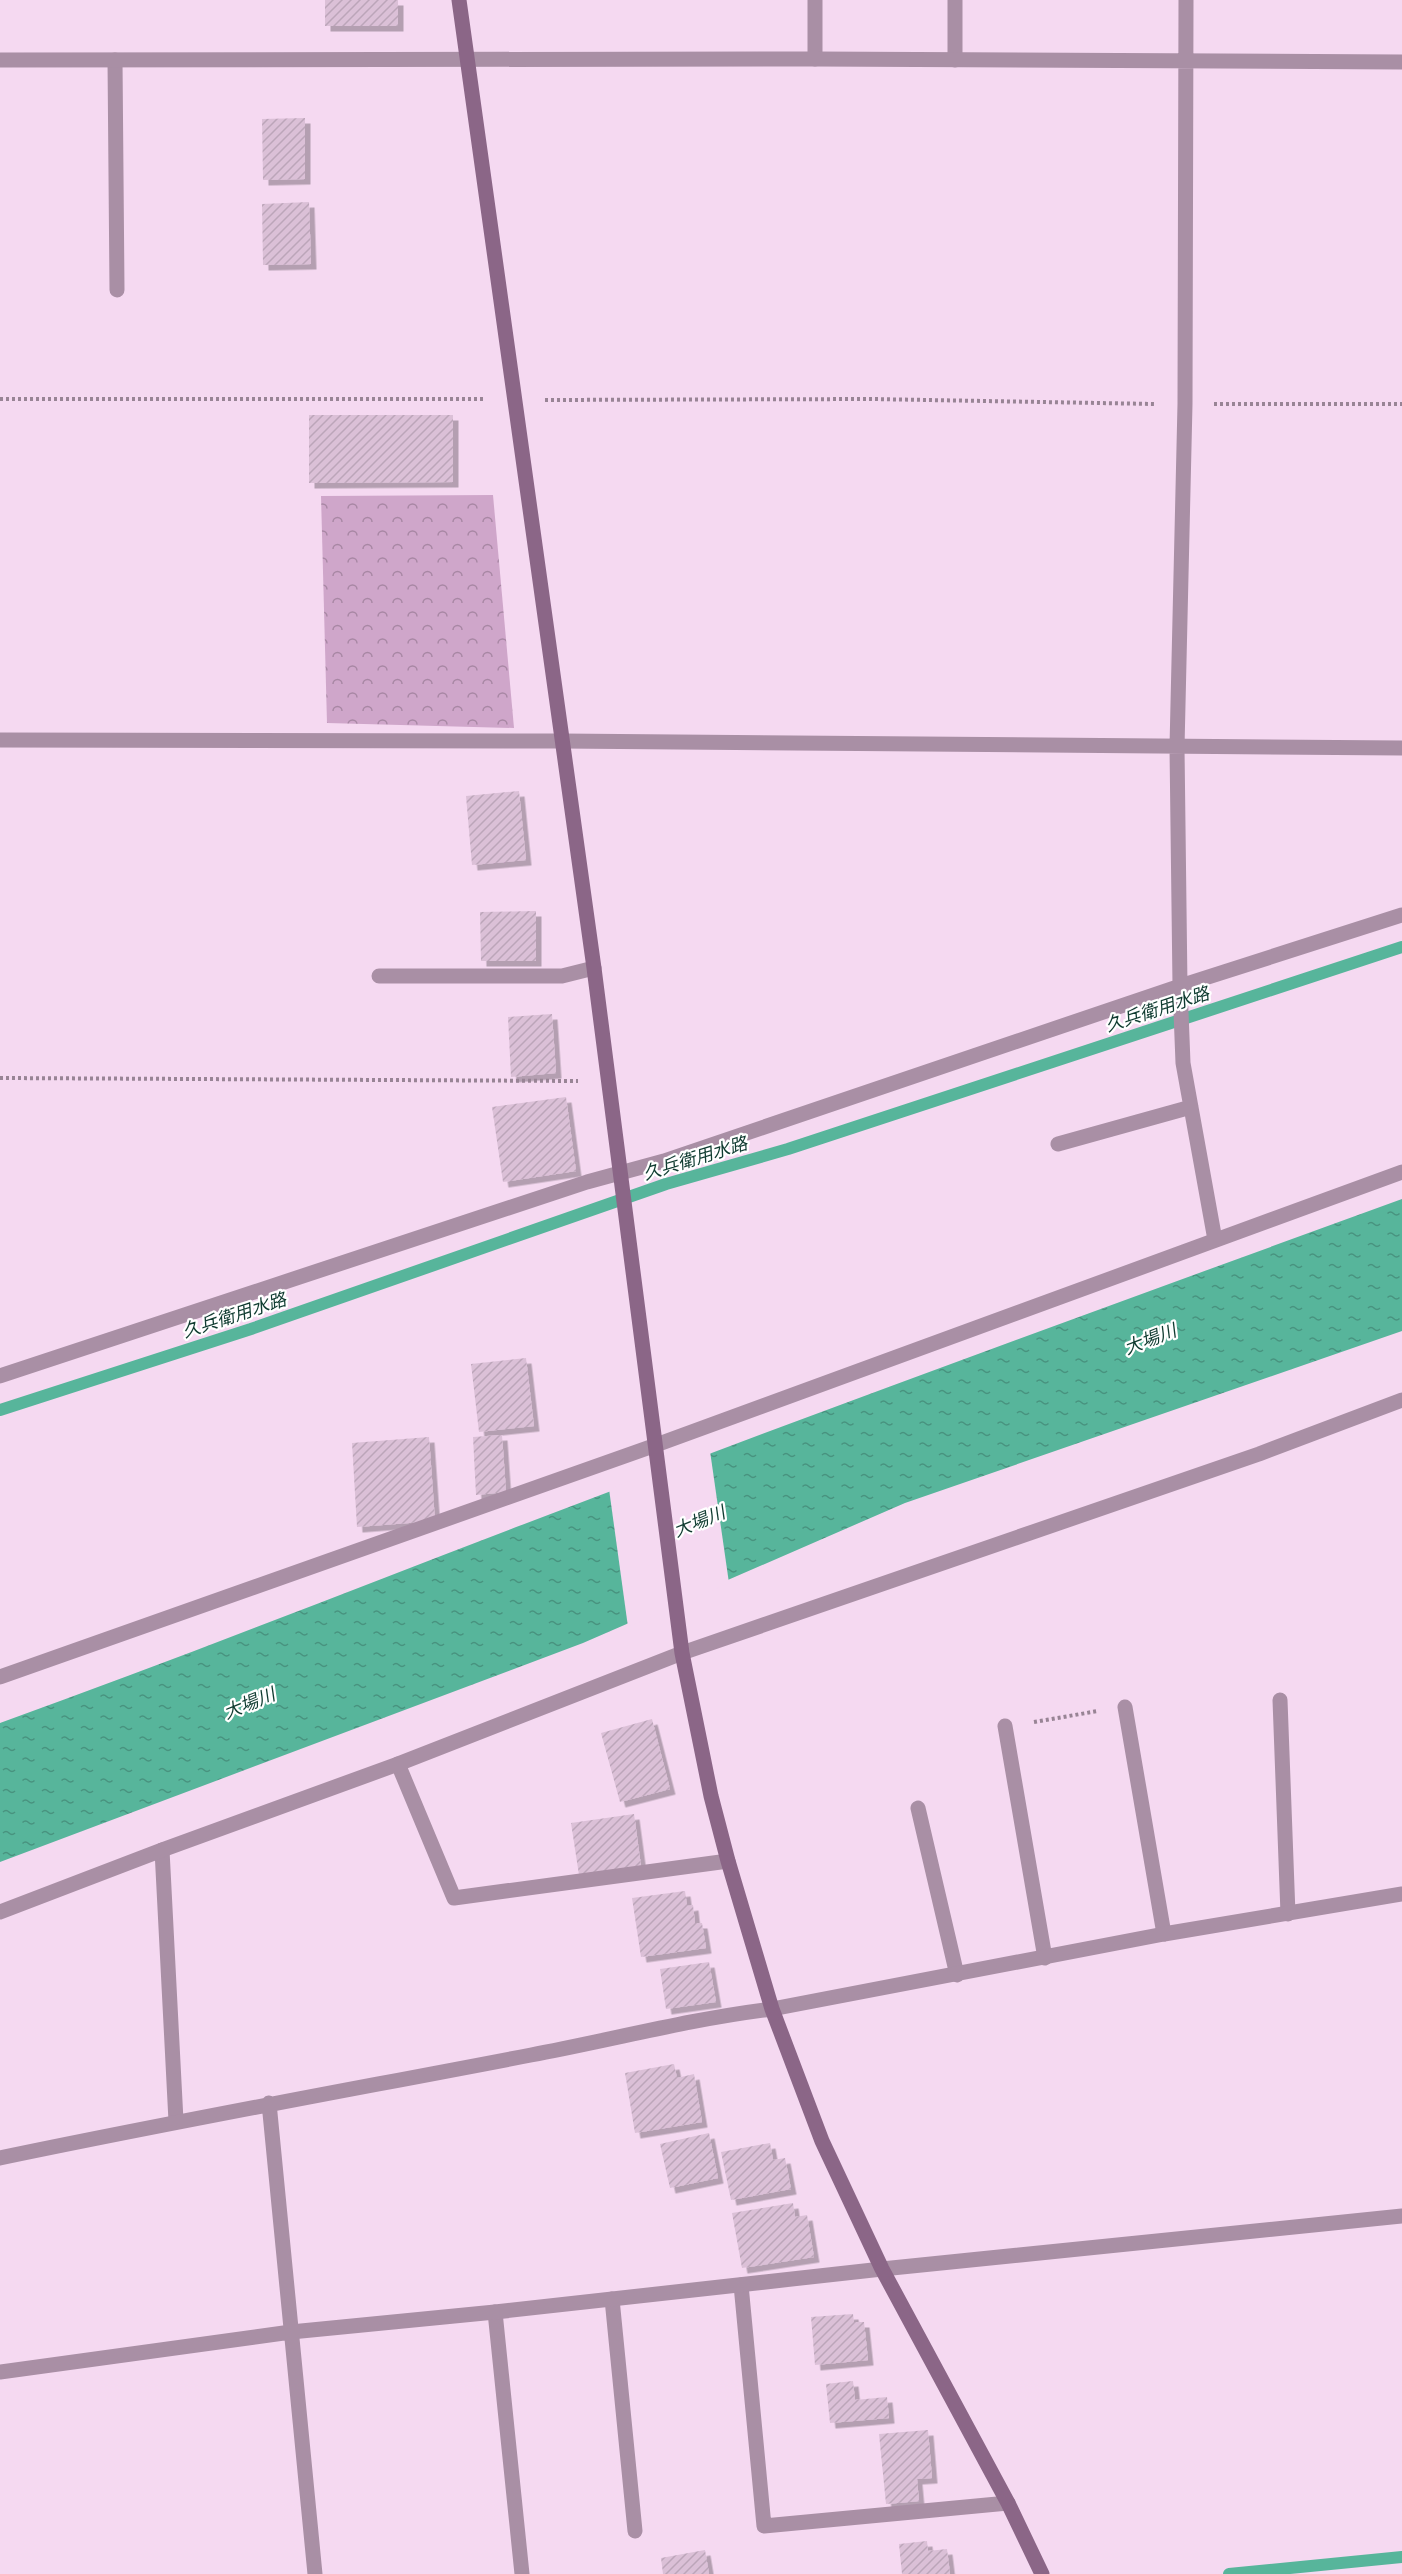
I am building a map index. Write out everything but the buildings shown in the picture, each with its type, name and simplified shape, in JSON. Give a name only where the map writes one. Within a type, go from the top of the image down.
[{"type":"street","points":[[459,0],[594,968],[682,1653],[696,1731],[728,1861],[772,2009],[822,2141],[882,2269],[1008,2503],[1041,2574]]},
{"type":"street","points":[[815,0],[815,59]]},
{"type":"street","points":[[954,60],[955,0]]},
{"type":"street","points":[[1186,0],[1185,404],[1177,747],[1180,986],[1183,1063],[1215,1240]]},
{"type":"street","points":[[0,60],[815,59],[1402,62]]},
{"type":"street","points":[[116,60],[117,290]]},
{"type":"street","points":[[0,740],[562,741],[1402,748]]},
{"type":"street","points":[[0,1376],[619,1172],[663,1161],[1180,986],[1402,915]]},
{"type":"street","points":[[379,976],[562,976],[594,968]]},
{"type":"street","points":[[1058,1144],[1191,1107]]},
{"type":"street","points":[[0,1677],[656,1445],[1402,1172]]},
{"type":"street","points":[[0,1912],[398,1764],[682,1653],[1259,1454],[1402,1400]]},
{"type":"street","points":[[1280,1700],[1288,1914]]},
{"type":"street","points":[[1125,1707],[1164,1934]]},
{"type":"street","points":[[1005,1726],[1045,1958]]},
{"type":"street","points":[[398,1764],[454,1898],[728,1861]]},
{"type":"street","points":[[918,1808],[957,1974]]},
{"type":"street","points":[[162,1850],[176,2121]]},
{"type":"street","points":[[0,2158],[176,2121],[532,2055],[732,2014],[772,2009],[1164,1934],[1402,1894]]},
{"type":"street","points":[[269,2103],[315,2574]]},
{"type":"street","points":[[0,2372],[291,2332],[1402,2216]]},
{"type":"street","points":[[741,2285],[764,2526],[1008,2503]]},
{"type":"street","points":[[612,2299],[635,2532]]},
{"type":"street","points":[[495,2312],[522,2574]]},
{"type":"path","points":[[0,399],[485,399]]},
{"type":"path","points":[[540,400],[871,399],[1185,404],[1402,404]]},
{"type":"path","points":[[0,1078],[579,1081]]},
{"type":"path","points":[[1005,1726],[1125,1707]]},
{"type":"green space","points":[[493,495],[514,728],[327,723],[321,496]]},
{"type":"water","name":"大場川","points":[[1402,1199],[1402,1331],[905,1503],[583,1643],[0,1862],[0,1723],[761,1434]]},
{"type":"pier","points":[[710,1451],[729,1583],[628,1627],[609,1489]]},
{"type":"waterway","name":"久兵衛用水路","points":[[0,1410],[251,1329],[666,1184],[788,1149],[1402,947]]},
{"type":"waterway","points":[[1229,2574],[1402,2557]]}]
